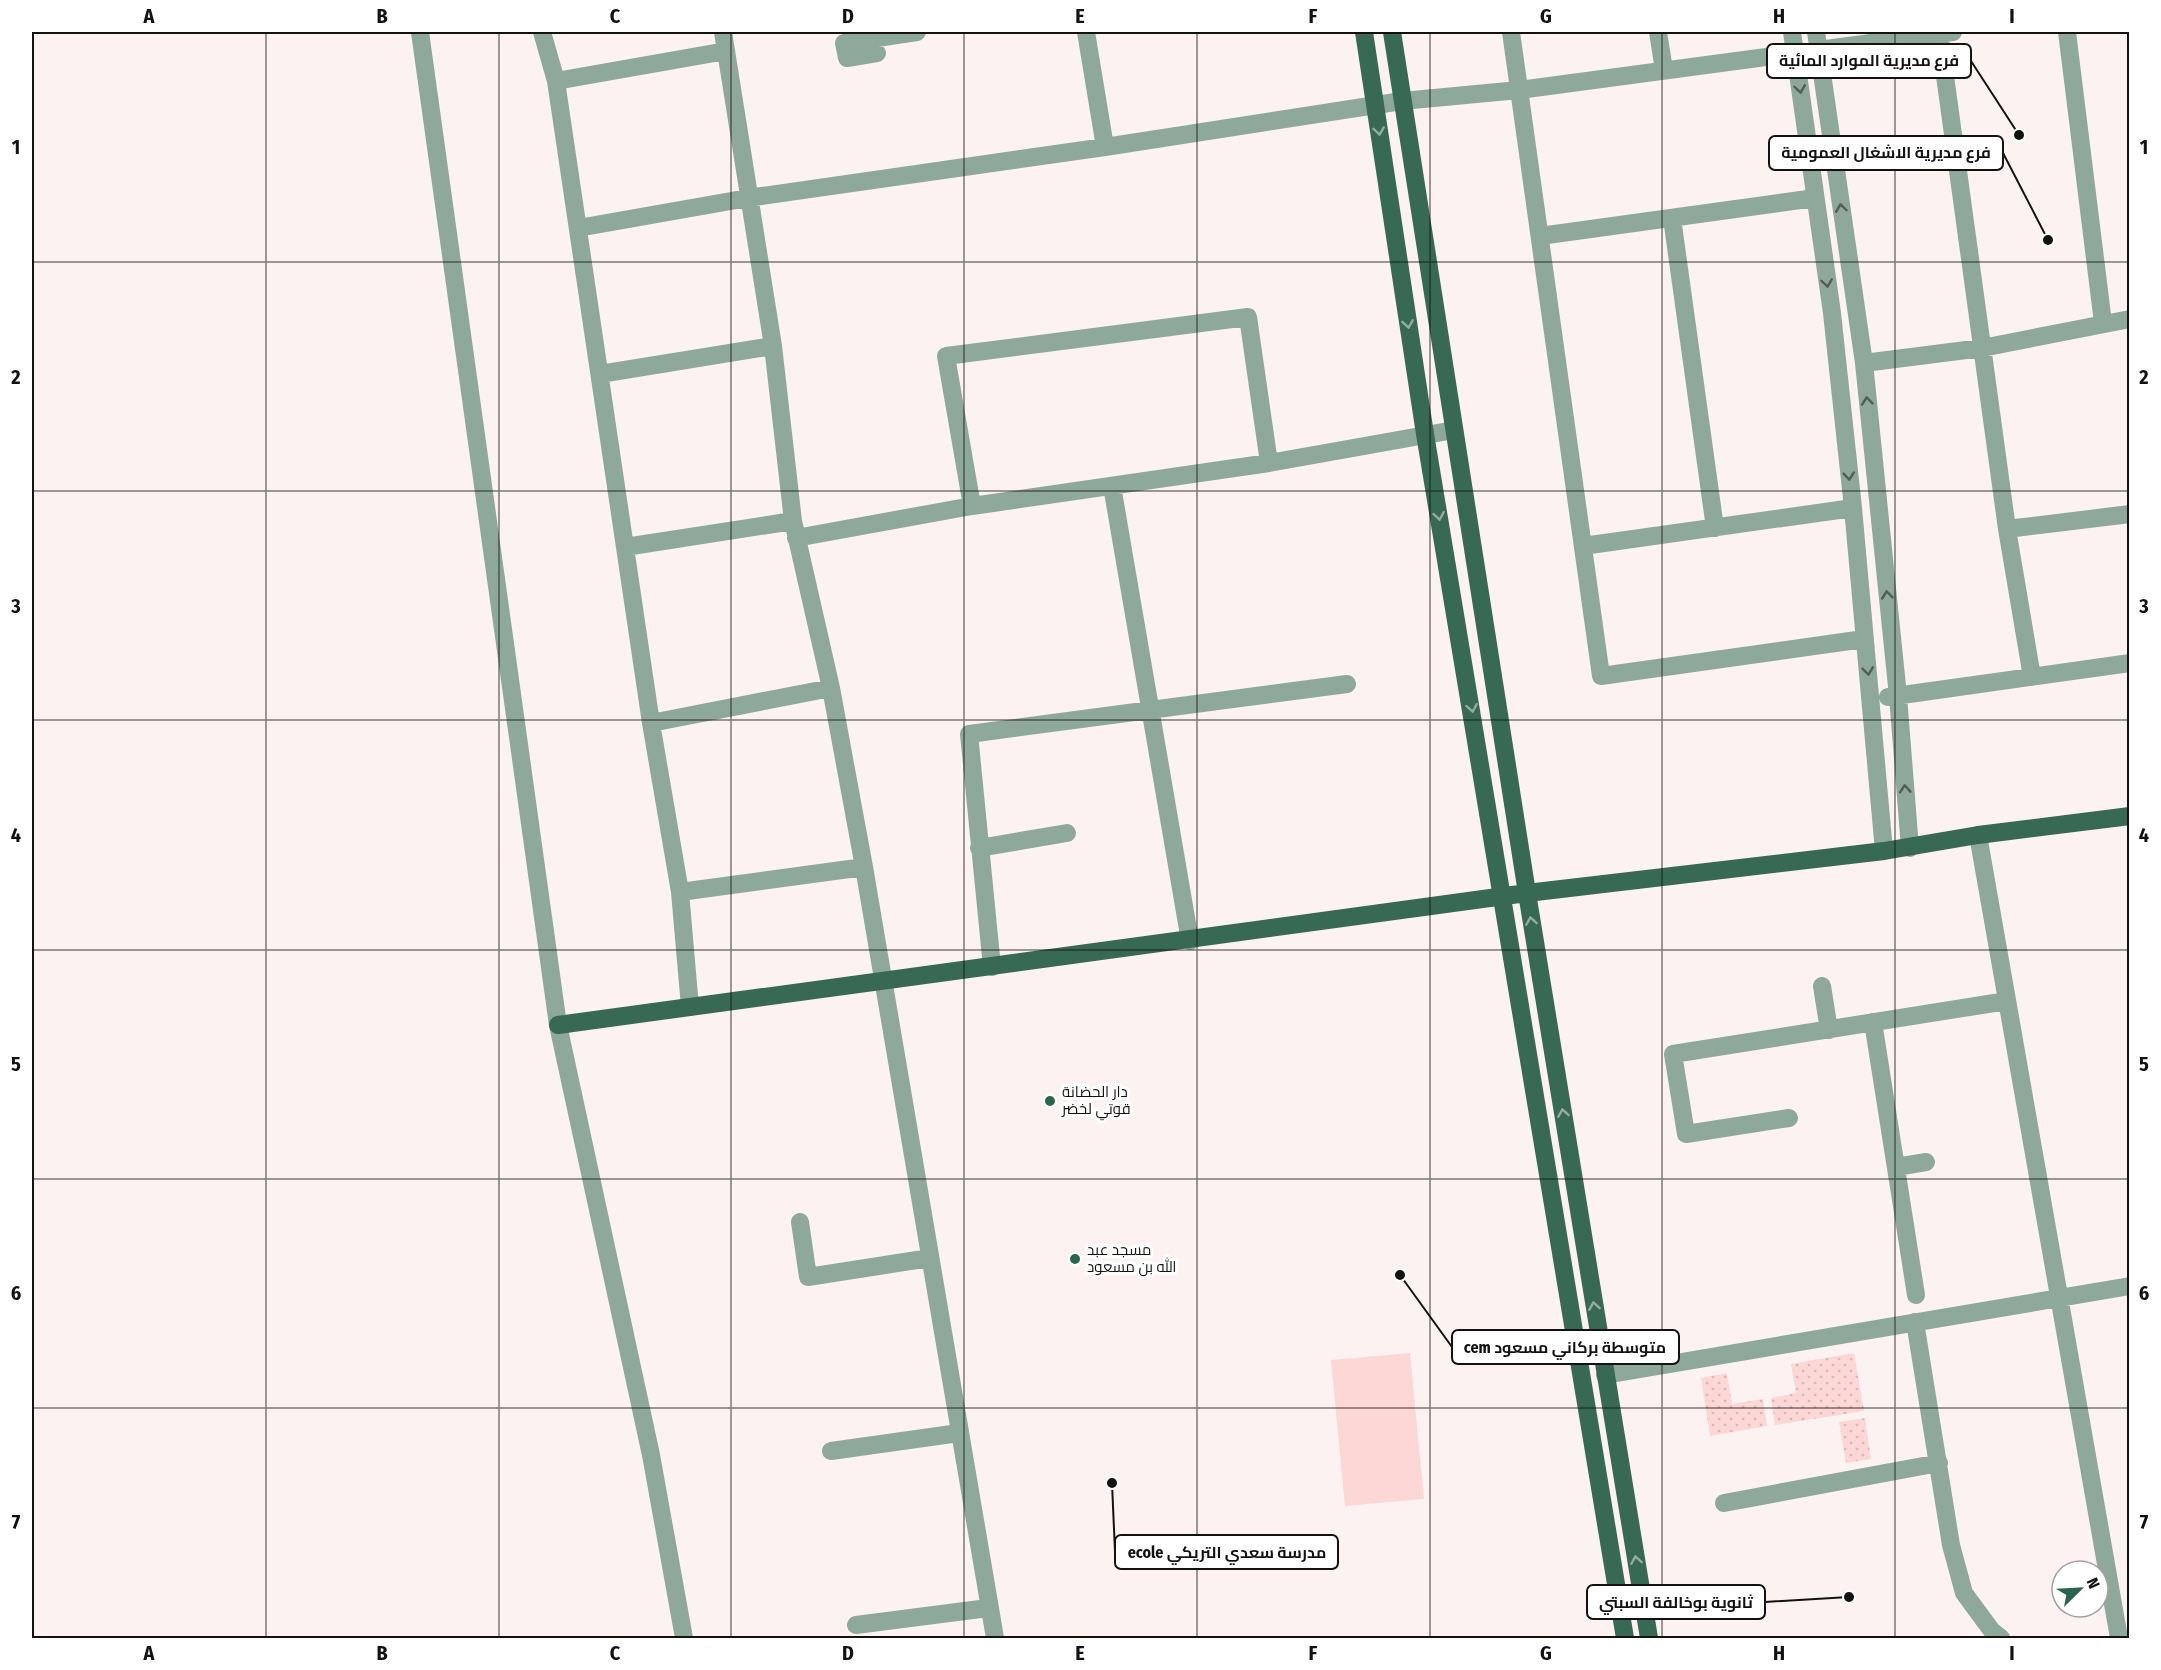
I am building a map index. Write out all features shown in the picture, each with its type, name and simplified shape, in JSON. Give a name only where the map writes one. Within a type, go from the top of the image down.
[{"type":"main road","points":[[1364,32],[1425,434],[1504,897],[1625,1638]]},
{"type":"main road","points":[[1392,32],[1527,893],[1649,1638]]},
{"type":"main road","points":[[558,1025],[882,980],[1190,941],[1527,893],[1910,848],[1978,835],[2130,816]]},
{"type":"street","points":[[420,32],[558,1025],[651,1455],[684,1638]]},
{"type":"street","points":[[542,32],[556,81],[651,723],[680,892],[690,1007]]},
{"type":"street","points":[[723,32],[773,346],[795,530],[831,688],[864,867],[994,1638]]},
{"type":"street","points":[[877,53],[847,58],[844,44],[917,32]]},
{"type":"street","points":[[1086,32],[1105,147]]},
{"type":"street","points":[[1511,32],[1601,676],[1864,639]]},
{"type":"street","points":[[1658,32],[1664,70]]},
{"type":"street","points":[[1792,32],[1832,313],[1853,508],[1884,851]]},
{"type":"street","points":[[578,228],[748,198],[1105,147],[1402,101],[1519,90],[1795,52],[1818,40],[1944,32],[1982,348],[2007,529],[2032,677]]},
{"type":"street","points":[[2067,32],[2103,323]]},
{"type":"street","points":[[1818,40],[1863,363],[1898,696],[1910,848]]},
{"type":"street","points":[[556,81],[726,51]]},
{"type":"street","points":[[1540,236],[1815,198]]},
{"type":"street","points":[[1672,218],[1715,528]]},
{"type":"street","points":[[972,506],[946,356],[1248,317],[1269,463]]},
{"type":"street","points":[[1863,363],[1982,348],[2130,319]]},
{"type":"street","points":[[600,374],[773,346]]},
{"type":"street","points":[[625,546],[795,530],[972,506],[1269,463],[1454,430]]},
{"type":"street","points":[[1112,486],[1190,941]]},
{"type":"street","points":[[1583,546],[1853,508]]},
{"type":"street","points":[[2007,529],[2130,513]]},
{"type":"street","points":[[1871,699],[2130,663]]},
{"type":"street","points":[[992,967],[969,734],[1149,708],[1347,684]]},
{"type":"street","points":[[651,723],[831,688]]},
{"type":"street","points":[[979,848],[1067,833]]},
{"type":"street","points":[[1978,835],[2119,1638]]},
{"type":"street","points":[[680,892],[864,867]]},
{"type":"street","points":[[1822,986],[1829,1030]]},
{"type":"street","points":[[1789,1118],[1686,1134],[1673,1054],[2007,1001]]},
{"type":"street","points":[[1873,1022],[1916,1295]]},
{"type":"street","points":[[1896,1167],[1926,1162]]},
{"type":"street","points":[[800,1222],[808,1277],[930,1258]]},
{"type":"street","points":[[1605,1375],[2130,1286]]},
{"type":"street","points":[[1915,1322],[1952,1545],[1964,1593],[1992,1631],[2001,1638]]},
{"type":"street","points":[[831,1451],[959,1433]]},
{"type":"street","points":[[1724,1503],[1939,1463]]},
{"type":"street","points":[[856,1625],[988,1608]]},
{"type":"shaded area","points":[[1410,1353],[1424,1499],[1345,1506],[1331,1360]]},
{"type":"shaded area","points":[[1854,1353],[1864,1411],[1775,1425],[1771,1398],[1796,1393],[1791,1364]]},
{"type":"shaded area","points":[[1727,1373],[1732,1404],[1763,1399],[1767,1426],[1710,1436],[1701,1378]]},
{"type":"shaded area","points":[[1865,1418],[1871,1459],[1846,1463],[1839,1422]]},
{"type":"place","name":"فرع مديرية الموارد المائية","points":[[2019,135]]},
{"type":"place","name":"فرع مديرية الاشغال العمومية","points":[[2048,240]]},
{"type":"place","name":"دار الحضانة قوتي لخضر","points":[[1050,1101]]},
{"type":"place","name":"مسجد عبد الله بن مسعود","points":[[1075,1259]]},
{"type":"place","name":"cem متوسطة بركاني مسعود","points":[[1400,1275]]},
{"type":"place","name":"ecole مدرسة سعدي التريكي","points":[[1112,1483]]},
{"type":"place","name":"ثانوية بوخالفة السبتي","points":[[1849,1597]]}]
